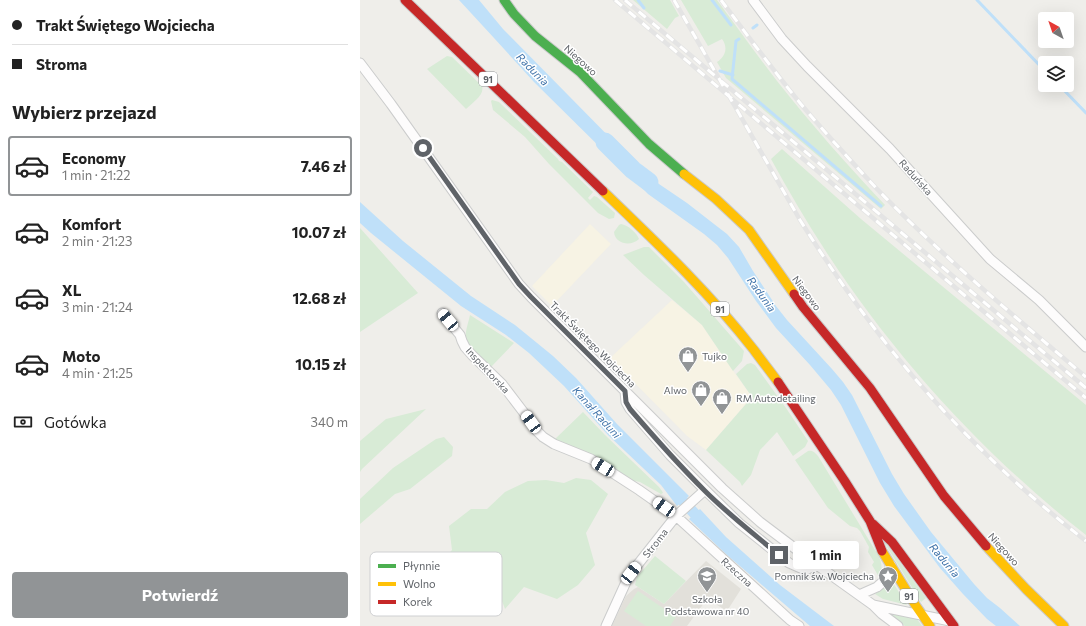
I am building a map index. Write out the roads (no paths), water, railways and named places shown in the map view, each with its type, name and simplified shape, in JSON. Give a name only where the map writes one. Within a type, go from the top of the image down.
[{"type":"main road","name":"Trakt Świętego Wojciecha","points":[[405,0],[565,153],[677,263],[738,330],[776,379],[844,480],[870,521],[881,549],[921,615],[930,626]]},
{"type":"main road","name":"Niegowo","points":[[504,0],[514,14],[535,36],[580,72],[649,144],[716,199],[749,230],[803,306],[870,388],[944,496],[990,551],[1064,626]]},
{"type":"main road","name":"Trakt Świętego Wojciecha","points":[[870,521],[892,542],[952,624]]},
{"type":"street","name":"Raduńska","points":[[753,0],[782,39],[890,149],[990,259],[1039,300],[1086,347]]},
{"type":"street","name":"Trakt Świętego Wojciecha","points":[[360,63],[391,104],[519,284],[531,297],[722,488],[760,522],[873,605],[898,626]]},
{"type":"street","name":"Inspektorska","points":[[442,313],[460,335],[465,347],[502,384],[536,430],[543,437],[554,444],[591,459],[678,515]]},
{"type":"street","points":[[625,391],[626,402],[630,409],[670,455],[739,522],[789,563],[805,570],[817,565]]},
{"type":"street","name":"Stroma","points":[[606,626],[631,573],[678,515],[705,490]]},
{"type":"street","name":"Rzeczna","points":[[678,515],[790,620],[799,626]]},
{"type":"street","points":[[859,595],[877,587],[885,580],[891,565]]},
{"type":"street","name":"Trakt Świętego Wojciecha","points":[[873,605],[921,615],[952,624]]},
{"type":"water","points":[[459,0],[479,0],[503,29],[628,156],[618,165],[534,82]]},
{"type":"water","points":[[634,162],[659,184],[687,203],[727,234],[739,247],[776,306],[832,369],[852,395],[892,474],[904,494],[931,532],[987,598],[1020,626],[996,626],[987,619],[940,568],[894,506],[880,483],[841,405],[831,390],[776,328],[756,301],[728,258],[717,245],[648,194],[624,170]]},
{"type":"water","points":[[360,202],[403,241],[471,296],[515,325],[553,356],[576,378],[617,424],[689,496],[677,506],[661,485],[608,435],[564,386],[529,353],[506,335],[461,306],[371,233],[360,223]]},
{"type":"water","points":[[700,509],[726,537],[780,585],[834,626],[810,626],[727,555],[689,519]]},
{"type":"waterway","points":[[638,0],[644,8]]},
{"type":"waterway","points":[[712,0],[731,25]]},
{"type":"waterway","points":[[977,0],[1038,64]]},
{"type":"waterway","points":[[753,28],[757,25]]},
{"type":"waterway","points":[[739,39],[736,41],[732,79],[881,206]]},
{"type":"waterway","points":[[720,71],[733,75]]},
{"type":"waterway","points":[[1066,92],[1086,113]]},
{"type":"waterway","name":"Radunia","points":[[605,142],[633,170],[649,182]]},
{"type":"waterway","name":"Kanał Raduni","points":[[674,491],[704,524]]},
{"type":"railway","points":[[615,0],[1086,398]]},
{"type":"railway","points":[[625,0],[1086,388]]},
{"type":"railway","points":[[674,0],[800,220],[823,256],[887,345],[939,406],[995,463],[1086,541]]},
{"type":"railway","points":[[721,0],[800,103],[877,189],[953,262],[1086,377]]},
{"type":"place","name":"Tujko","points":[[688,373]]},
{"type":"place","name":"Alwo","points":[[701,407]]},
{"type":"place","name":"RM Autodetailing","points":[[722,415]]},
{"type":"place","name":"Szkoła Podstawowa nr 40","points":[[707,593]]},
{"type":"place","name":"Pomnik św. Wojciecha","points":[[888,593]]}]
